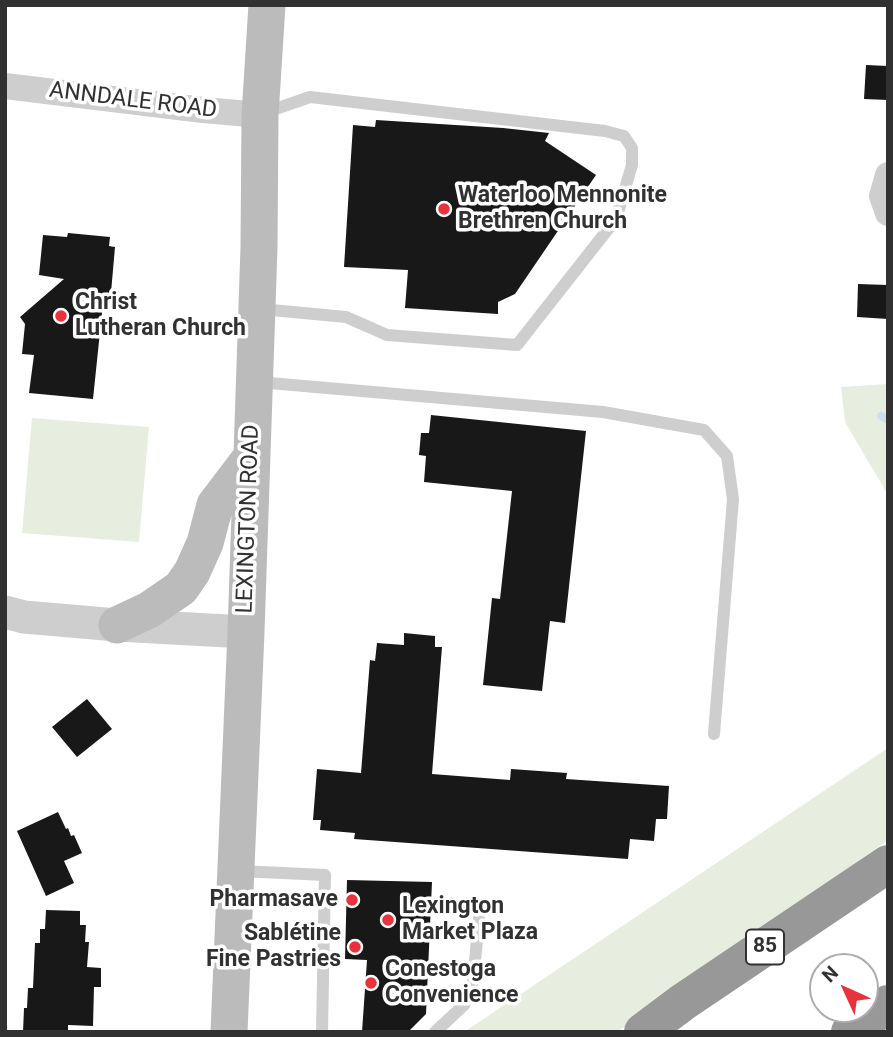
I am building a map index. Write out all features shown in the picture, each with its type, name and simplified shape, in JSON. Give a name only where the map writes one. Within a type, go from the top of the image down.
[{"type":"highway","name":"85","points":[[643,1032],[683,1002],[888,864]]},
{"type":"highway","points":[[850,1032],[888,1004]]},
{"type":"main road","name":"LEXINGTON ROAD","points":[[229,1032],[257,309],[260,114],[267,5]]},
{"type":"main road","points":[[117,625],[149,610],[181,588],[192,572],[205,543],[215,505],[250,459]]},
{"type":"street","name":"ANNDALE ROAD","points":[[5,86],[203,110],[260,114]]},
{"type":"street","points":[[888,175],[882,196],[888,213]]},
{"type":"street","points":[[5,612],[24,617],[117,625],[246,632]]},
{"type":"lane","points":[[257,309],[346,317],[387,335],[517,345],[616,219],[632,165],[632,148],[624,136],[605,131],[310,97],[260,114]]},
{"type":"lane","points":[[254,382],[603,412],[704,430],[727,456],[733,499],[714,734]]},
{"type":"lane","points":[[236,871],[325,875],[322,1032]]},
{"type":"lane","points":[[435,1032],[464,1005],[473,982],[480,908]]},
{"type":"green space","points":[[888,384],[888,495],[845,422],[841,387]]},
{"type":"green space","points":[[32,418],[149,427],[139,542],[22,533]]},
{"type":"green space","points":[[888,748],[888,840],[617,1032],[464,1032]]},
{"type":"building","points":[[866,65],[888,66],[888,100],[864,99]]},
{"type":"building","name":"Waterloo Mennonite Brethren Church","points":[[376,120],[549,133],[545,141],[596,175],[515,294],[498,302],[498,314],[405,308],[408,270],[344,267],[353,125],[375,127]]},
{"type":"building","name":"Christ Lutheran Church","points":[[68,233],[110,237],[109,246],[115,247],[110,304],[103,303],[93,399],[29,393],[34,355],[22,354],[25,324],[20,317],[64,279],[39,275],[43,235],[67,237]]},
{"type":"building","points":[[858,284],[888,285],[888,319],[857,317]]},
{"type":"building","points":[[431,415],[586,431],[565,623],[550,621],[542,691],[483,685],[492,598],[500,599],[512,491],[424,482],[426,456],[419,455],[421,433],[429,433]]},
{"type":"building","points":[[404,633],[435,636],[435,647],[442,647],[432,774],[510,780],[511,769],[567,773],[566,779],[669,786],[667,819],[656,819],[654,841],[630,839],[628,859],[354,839],[355,833],[320,830],[321,820],[313,820],[317,769],[361,773],[370,660],[375,661],[377,643],[404,645]]},
{"type":"building","points":[[87,699],[112,729],[77,757],[52,727]]},
{"type":"building","points":[[58,812],[66,829],[68,828],[71,836],[74,835],[82,853],[64,861],[74,883],[46,896],[17,831]]},
{"type":"building","name":"Lexington Market Plaza","points":[[347,880],[432,882],[426,1014],[408,1032],[362,1032],[367,960],[345,959]]},
{"type":"building","points":[[46,910],[80,911],[80,925],[86,925],[85,942],[89,942],[87,967],[101,968],[101,987],[94,987],[93,1026],[68,1025],[68,1032],[23,1032],[28,988],[33,988],[35,943],[40,943],[40,929],[45,929]]},
{"type":"waterway","points":[[881,416],[888,420]]},
{"type":"place","name":"Waterloo Mennonite Brethren Church","points":[[444,209]]},
{"type":"place","name":"Christ Lutheran Church","points":[[61,316]]},
{"type":"place","name":"Pharmasave","points":[[352,900]]},
{"type":"place","name":"Lexington Market Plaza","points":[[388,920]]},
{"type":"place","name":"Sablétine Fine Pastries","points":[[355,947]]},
{"type":"place","name":"Conestoga Convenience","points":[[371,983]]}]
